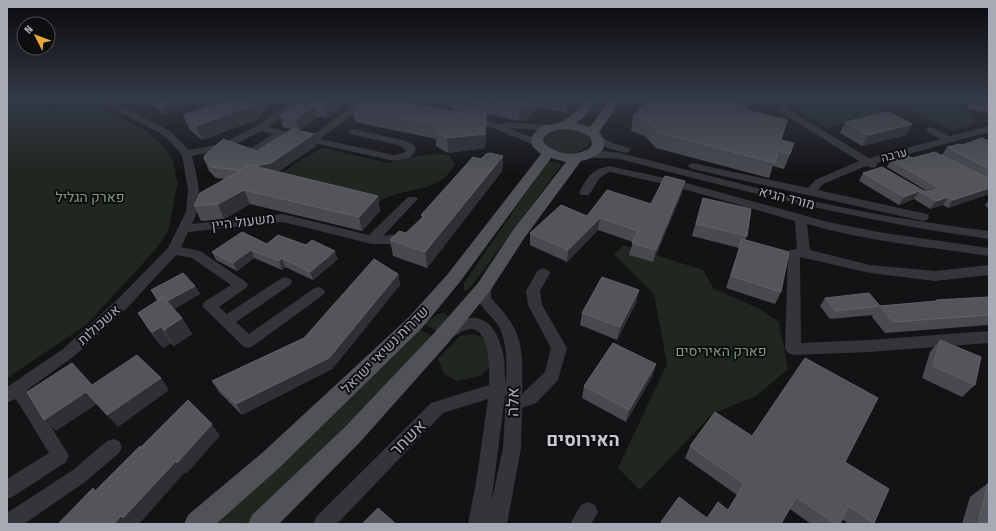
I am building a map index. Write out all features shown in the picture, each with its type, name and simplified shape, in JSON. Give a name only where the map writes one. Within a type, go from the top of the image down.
[{"type":"main road","points":[[595,136],[603,123]]},
{"type":"main road","points":[[542,148],[561,157],[582,156],[596,150],[599,146],[595,136],[580,127],[566,125],[549,128]]},
{"type":"main road","name":"שדרות נשיאי ישראל","points":[[197,524],[270,461],[415,323],[453,279],[542,148],[538,135],[549,128]]},
{"type":"main road","points":[[261,524],[353,434],[442,337],[484,287],[519,234],[582,156]]},
{"type":"street","points":[[147,123],[169,135],[187,154],[224,146],[268,123]]},
{"type":"street","points":[[312,140],[335,123]]},
{"type":"street","points":[[485,123],[549,128]]},
{"type":"street","name":"ערבה","points":[[804,123],[880,170]]},
{"type":"street","points":[[491,124],[542,148]]},
{"type":"street","points":[[260,128],[366,153],[394,158],[406,156],[411,150],[410,147],[402,143],[352,132]]},
{"type":"street","name":"ערבה","points":[[812,199],[819,182],[833,175],[867,162],[920,149],[989,129]]},
{"type":"street","points":[[930,130],[950,140]]},
{"type":"street","points":[[251,153],[281,133]]},
{"type":"street","name":"מורד הגיא","points":[[595,136],[610,146],[812,199],[928,227],[989,235]]},
{"type":"street","points":[[966,136],[978,141]]},
{"type":"street","name":"ערבה","points":[[920,149],[934,156]]},
{"type":"street","name":"אשכולות","points":[[7,490],[60,456],[26,402],[12,393],[68,353],[122,304],[173,250],[192,212],[194,190],[187,154]]},
{"type":"street","name":"מורד הגיא","points":[[582,156],[606,154],[620,156],[728,184],[812,199]]},
{"type":"street","points":[[585,193],[591,180],[598,173],[609,169],[675,184],[827,226],[884,237],[989,252]]},
{"type":"street","points":[[812,199],[828,197],[833,175]]},
{"type":"street","points":[[728,184],[728,199]]},
{"type":"street","name":"מורד הגיא","points":[[828,197],[924,218],[989,226]]},
{"type":"street","points":[[372,240],[412,199]]},
{"type":"street","name":"משעול היין","points":[[184,229],[283,218],[372,240],[390,240],[410,236],[415,230]]},
{"type":"street","points":[[801,219],[804,253]]},
{"type":"street","points":[[173,250],[196,254],[241,285],[209,306],[248,342],[318,292]]},
{"type":"street","points":[[989,270],[936,276],[870,269],[804,253],[794,253],[793,349],[864,346],[989,337]]},
{"type":"street","name":"אשחר","points":[[323,524],[437,408],[508,394],[530,398],[552,375],[559,348],[535,305],[533,291],[543,272]]},
{"type":"street","points":[[226,322],[285,282]]},
{"type":"street","name":"אלה","points":[[478,524],[488,464],[508,394],[514,355],[508,328],[499,315],[484,299],[484,287]]},
{"type":"street","name":"אלה","points":[[442,337],[459,326],[468,323],[477,324],[488,333],[494,346],[497,362],[508,394],[512,448],[497,524]]},
{"type":"street","points":[[7,524],[78,476],[114,447]]},
{"type":"green space","name":"פארק הגליל","points":[[7,123],[129,123],[147,132],[167,150],[173,162],[178,182],[168,231],[159,245],[86,325],[7,378]]},
{"type":"green space","points":[[818,123],[846,123],[827,128]]},
{"type":"green space","points":[[937,123],[976,123],[953,131]]},
{"type":"green space","points":[[568,129],[578,131],[586,135],[590,140],[589,145],[574,153],[562,153],[546,145],[544,138],[546,135],[558,130]]},
{"type":"green space","points":[[323,148],[388,163],[420,156],[436,154],[449,155],[455,164],[448,174],[440,181],[430,186],[387,197],[377,203],[280,174],[302,159]]},
{"type":"green space","points":[[548,161],[562,164],[471,287],[464,290],[464,283]]},
{"type":"green space","name":"פארק האיריסים","points":[[624,245],[703,270],[714,289],[758,308],[779,322],[788,369],[756,396],[712,414],[640,490],[618,468],[667,364],[654,294],[614,254]]},
{"type":"green space","points":[[444,313],[448,316],[437,331],[424,324],[438,314]]},
{"type":"green space","points":[[419,329],[432,336],[340,432],[246,524],[211,524]]},
{"type":"green space","points":[[475,334],[487,340],[493,365],[480,376],[457,381],[444,374],[438,359],[460,336]]},
{"type":"building","points":[[192,123],[205,123],[196,126]]},
{"type":"building","points":[[424,123],[486,123],[485,134],[447,138],[435,131],[440,126]]},
{"type":"building","points":[[649,123],[786,123],[781,140],[794,143],[790,154],[778,151],[775,163],[659,133]]},
{"type":"building","points":[[846,123],[912,124],[868,135]]},
{"type":"building","points":[[292,129],[314,134],[271,163],[256,166],[250,165],[239,170],[211,167],[204,159],[205,155],[223,139],[257,151]]},
{"type":"building","points":[[982,138],[989,141],[989,169],[947,147],[960,144],[962,145]]},
{"type":"building","points":[[935,152],[989,179],[989,188],[953,200],[948,197],[936,201],[919,191],[904,197],[863,173],[882,167],[924,191],[933,192],[937,188],[934,185],[891,160],[907,155],[912,158]]},
{"type":"building","points":[[490,153],[503,156],[425,252],[390,240],[399,231],[406,233],[424,216],[421,215],[473,157],[481,159],[486,154]]},
{"type":"building","points":[[250,165],[378,196],[359,217],[244,190],[218,204],[194,206],[200,193]]},
{"type":"building","points":[[665,176],[685,181],[656,250],[632,243],[638,231],[600,218],[568,250],[530,233],[561,205],[587,216],[607,190],[651,204]]},
{"type":"building","points":[[703,198],[751,209],[747,236],[696,224]]},
{"type":"building","points":[[242,232],[267,244],[278,235],[306,245],[312,240],[335,251],[310,272],[282,258],[279,261],[251,250],[233,263],[212,252]]},
{"type":"building","points":[[742,239],[789,252],[781,292],[731,276]]},
{"type":"building","points":[[374,259],[398,274],[329,358],[236,404],[212,381],[304,338]]},
{"type":"building","points":[[183,273],[195,286],[167,301],[163,297],[159,300],[151,290]]},
{"type":"building","points":[[602,277],[639,290],[620,327],[582,313]]},
{"type":"building","points":[[869,293],[880,306],[835,311],[825,298]]},
{"type":"building","points":[[163,297],[182,318],[164,330],[161,327],[152,332],[138,313]]},
{"type":"building","points":[[989,297],[989,315],[893,322],[880,306],[937,301],[936,300]]},
{"type":"building","points":[[940,340],[981,357],[975,385],[933,366]]},
{"type":"building","points":[[613,343],[656,364],[629,410],[584,386]]},
{"type":"building","points":[[137,355],[161,378],[107,415],[86,392],[44,420],[27,392],[72,363],[92,385]]},
{"type":"building","points":[[805,358],[878,398],[845,462],[889,489],[874,523],[848,506],[840,524],[836,524],[796,497],[781,524],[663,524],[661,522],[679,497],[707,518],[718,502],[728,510],[744,484],[690,446],[715,412],[752,436]]},
{"type":"building","points":[[188,400],[212,424],[177,463],[176,461],[123,518],[121,516],[114,524],[58,524],[93,488],[95,491]]},
{"type":"building","points":[[988,483],[989,524],[978,524]]},
{"type":"building","points":[[378,508],[396,524],[362,524]]},
{"type":"district","name":"האירוסים","points":[[583,440]]}]
